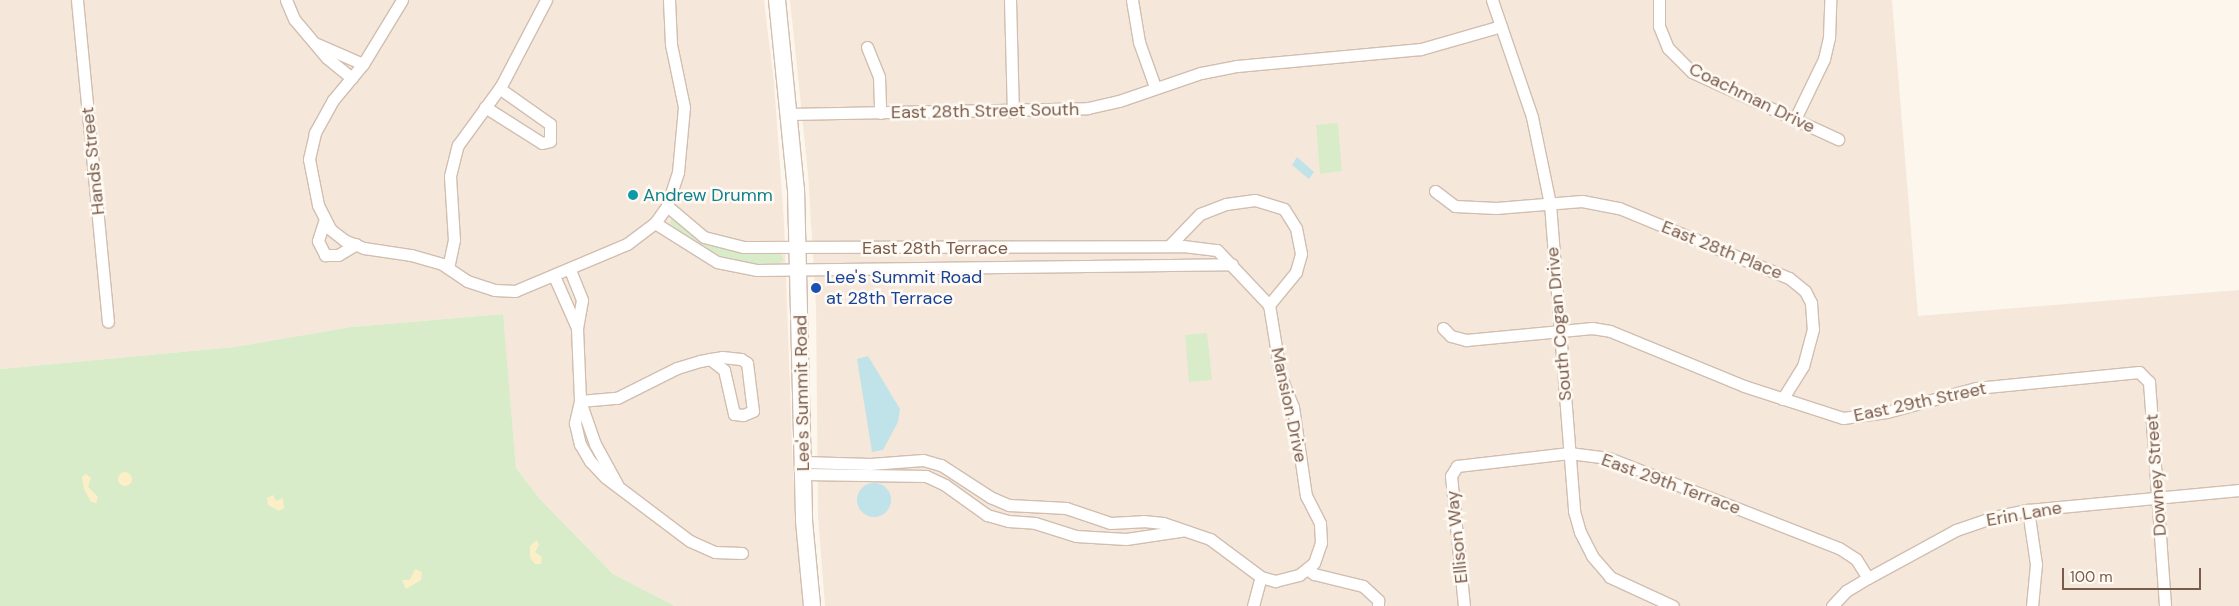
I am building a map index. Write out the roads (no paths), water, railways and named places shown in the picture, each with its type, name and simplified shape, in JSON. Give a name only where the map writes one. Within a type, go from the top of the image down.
[{"type":"main road","name":"Lee's Summit Road","points":[[777,0],[799,249],[804,468],[812,606]]},
{"type":"street","name":"Hands Street","points":[[77,0],[108,322]]},
{"type":"street","points":[[286,0],[294,18],[332,63],[352,78]]},
{"type":"street","points":[[402,0],[362,64],[333,100],[315,133],[309,159],[318,205],[330,229],[356,244],[411,255],[448,268],[467,281],[495,290],[515,291],[570,270],[627,244],[654,222],[667,206],[678,172],[684,107],[671,44],[669,0]]},
{"type":"street","points":[[448,268],[454,240],[450,176],[458,145],[499,88],[546,0]]},
{"type":"street","points":[[1010,0],[1013,112]]},
{"type":"street","points":[[1132,0],[1139,42],[1155,88]]},
{"type":"street","name":"South Cogan Drive","points":[[1492,0],[1532,117],[1550,204],[1574,511],[1580,532],[1592,556],[1619,583],[1673,606]]},
{"type":"street","name":"Coachman Drive","points":[[1659,0],[1659,26],[1670,51],[1692,72],[1838,139]]},
{"type":"street","points":[[1795,120],[1824,59],[1829,38],[1830,0]]},
{"type":"street","name":"East 28th Street South","points":[[788,114],[1013,112],[1088,108],[1119,101],[1155,88],[1237,66],[1421,49],[1501,26]]},
{"type":"street","points":[[317,44],[362,64]]},
{"type":"street","points":[[867,47],[879,77],[880,113]]},
{"type":"street","points":[[485,107],[542,143],[550,141],[550,124],[499,88]]},
{"type":"street","name":"East 28th Place","points":[[1435,191],[1455,206],[1496,208],[1582,201],[1618,208],[1796,282],[1811,304],[1813,329],[1803,366],[1782,399]]},
{"type":"street","points":[[1168,246],[1200,214],[1226,204],[1255,200],[1284,209],[1296,228],[1301,254],[1296,272],[1269,305]]},
{"type":"street","name":"East 28th Terrace","points":[[667,206],[704,237],[725,244],[799,249],[1168,246],[1217,250],[1269,305]]},
{"type":"street","points":[[325,219],[318,242],[325,255],[338,255],[356,244]]},
{"type":"street","name":"East 28th Terrace","points":[[654,222],[726,266],[757,270],[1232,264]]},
{"type":"street","points":[[570,270],[582,300],[577,328],[580,401],[575,417],[580,444],[599,471],[690,541],[715,552],[742,553]]},
{"type":"street","points":[[554,276],[577,328]]},
{"type":"street","name":"Mansion Drive","points":[[1269,305],[1281,378],[1293,407],[1306,496],[1320,523],[1321,543],[1314,563],[1307,569]]},
{"type":"street","name":"East 29th Street","points":[[1443,328],[1451,336],[1466,340],[1559,330],[1592,328],[1610,331],[1782,399],[1850,418],[1887,412],[1976,388],[2139,372],[2146,375]]},
{"type":"street","points":[[580,401],[618,398],[677,368],[710,359],[741,359],[747,363],[753,411],[743,415],[734,414],[724,370],[710,359]]},
{"type":"street","name":"Downey Street","points":[[2146,375],[2149,382],[2165,606]]},
{"type":"street","name":"East 29th Terrace","points":[[1456,468],[1464,463],[1570,453],[1609,458],[1839,548],[1856,559],[1868,578]]},
{"type":"street","points":[[804,468],[923,460],[941,465],[990,497],[1009,505],[1066,508],[1110,523],[1143,521],[1196,532],[1261,577],[1275,581],[1299,575],[1307,569],[1314,574],[1363,586],[1378,600],[1378,606]]},
{"type":"street","points":[[804,468],[926,476],[945,485],[987,515],[1008,521],[1035,523],[1076,536],[1126,539],[1180,531],[1196,532]]},
{"type":"street","name":"Ellison Way","points":[[1456,468],[1451,476],[1464,606]]},
{"type":"street","name":"Erin Lane","points":[[1832,606],[1846,591],[1956,530],[2028,510],[2239,490]]},
{"type":"street","points":[[2028,510],[2036,564],[2032,606]]},
{"type":"street","points":[[1253,606],[1261,577]]},
{"type":"water","points":[[1297,157],[1314,172],[1309,179],[1292,165]]},
{"type":"water","points":[[868,356],[900,409],[898,422],[883,450],[872,452],[857,359]]},
{"type":"water","points":[[874,483],[886,488],[891,500],[886,512],[874,517],[862,512],[857,500],[862,488]]},
{"type":"place","name":"Andrew Drumm","points":[[633,195]]},
{"type":"place","name":"Lee's Summit Road at 28th Terrace","points":[[816,288]]}]
